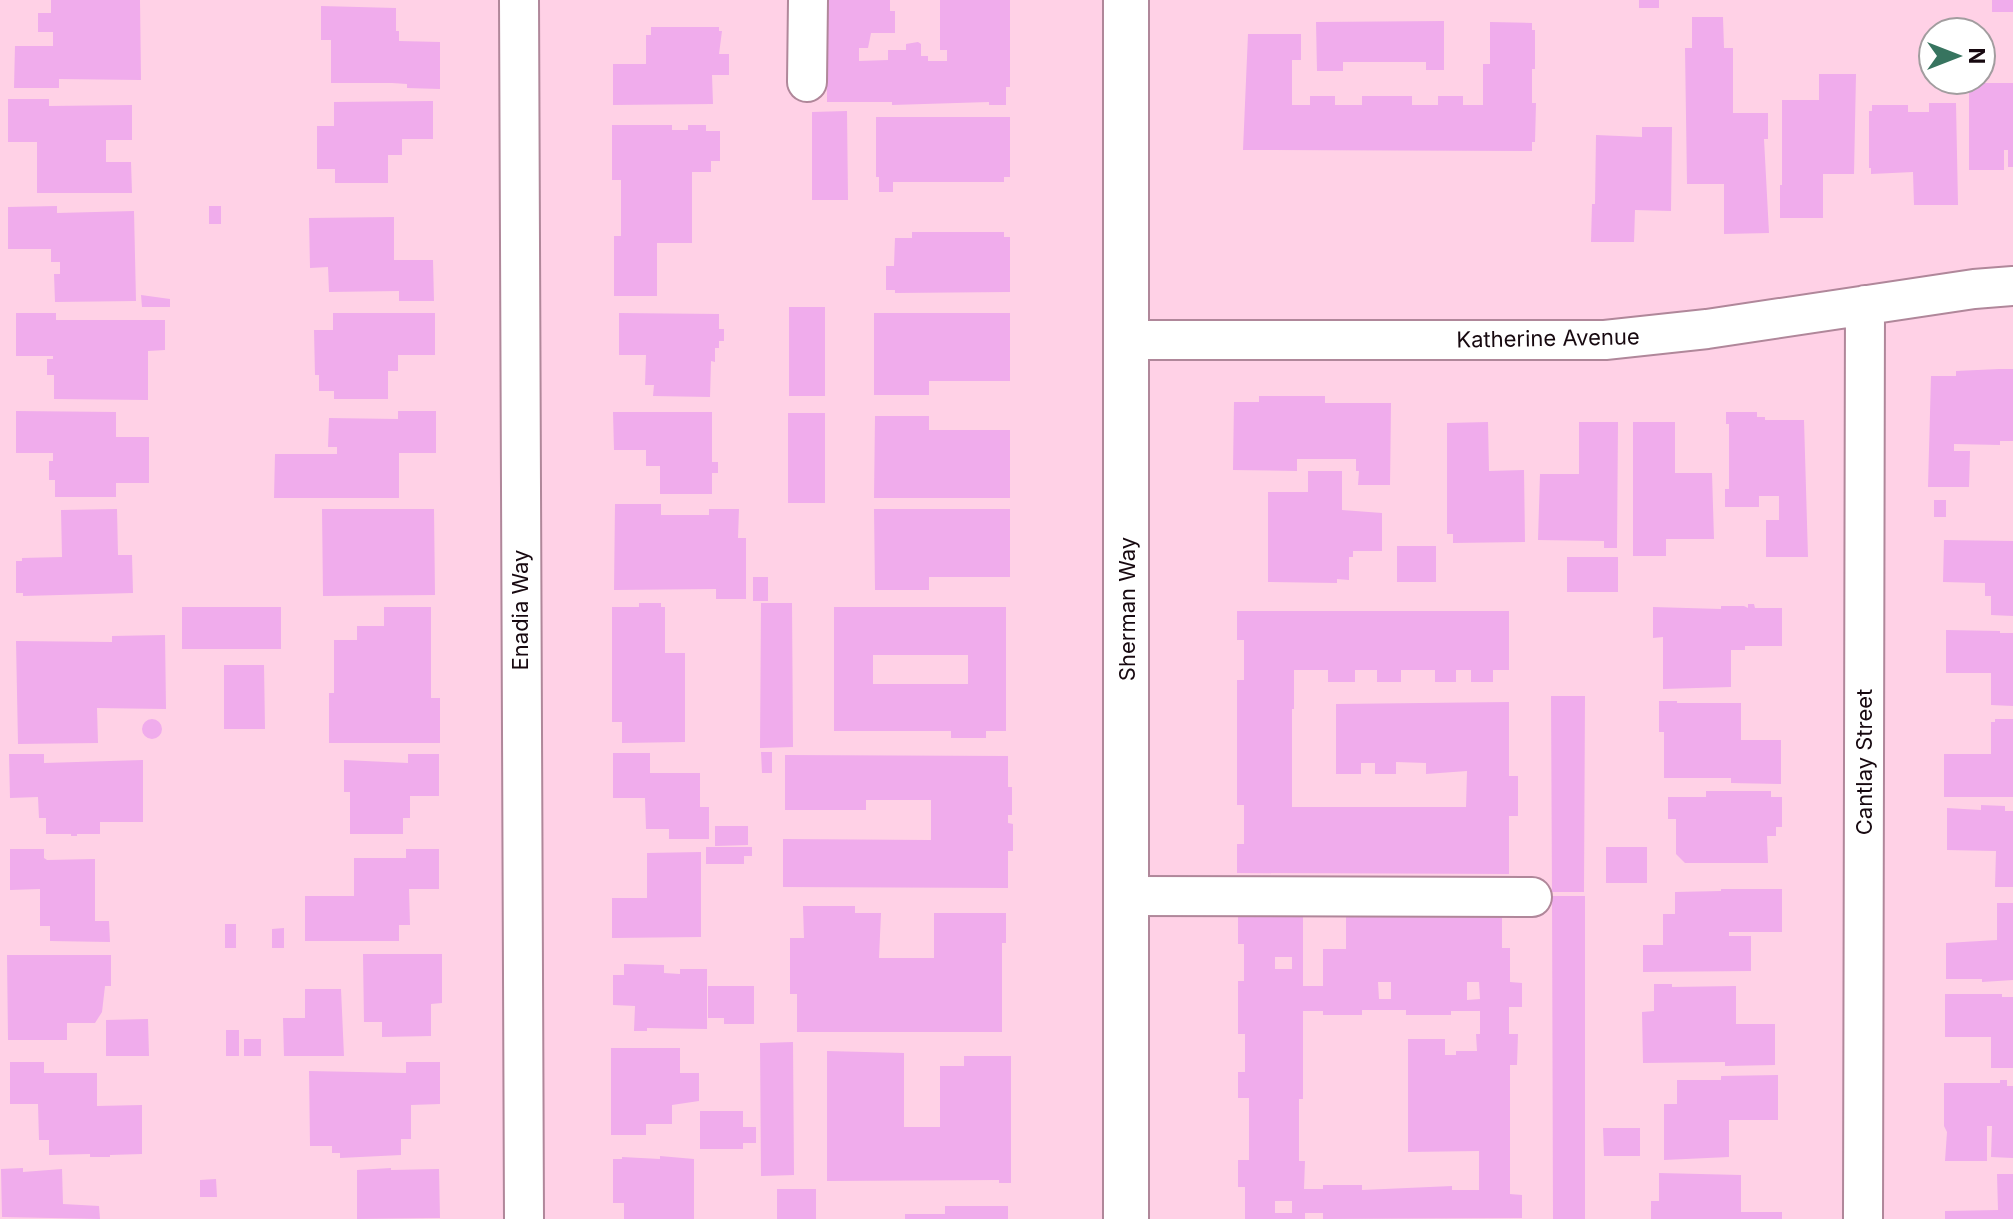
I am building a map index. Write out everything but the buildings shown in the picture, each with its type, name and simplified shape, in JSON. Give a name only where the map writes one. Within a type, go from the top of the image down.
[{"type":"main road","name":"Sherman Way","points":[[1126,0],[1126,1219]]},
{"type":"street","name":"Enadia Way","points":[[519,0],[524,1219]]},
{"type":"street","points":[[807,82],[808,0]]},
{"type":"street","name":"Katherine Avenue","points":[[1128,340],[1605,340],[1707,329],[2013,286]]},
{"type":"street","name":"Cantlay Street","points":[[1863,1219],[1865,305]]},
{"type":"street","points":[[1127,896],[1532,897]]}]
